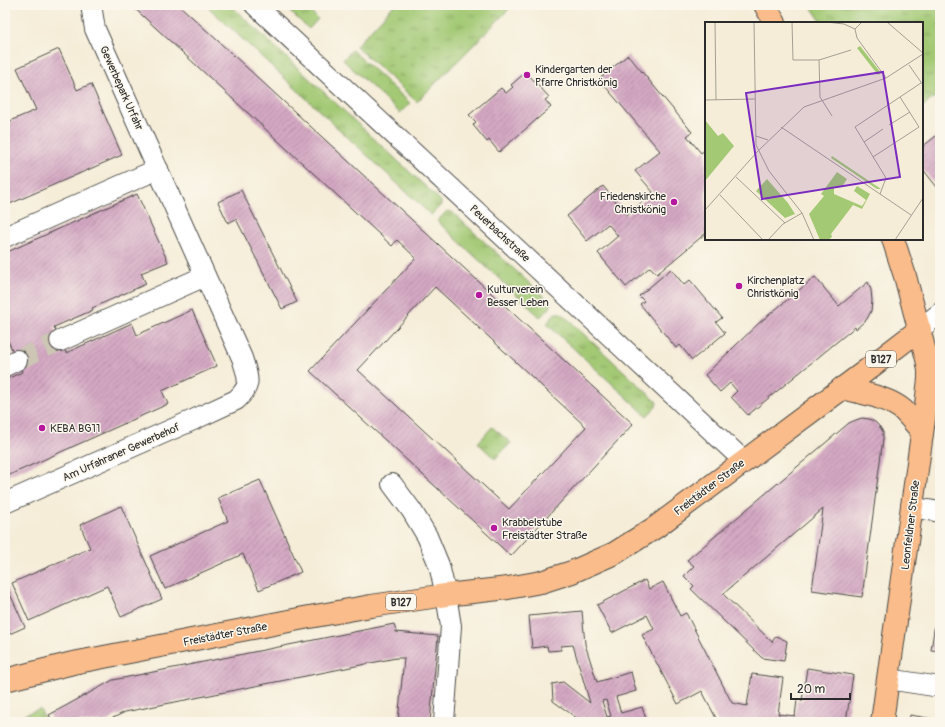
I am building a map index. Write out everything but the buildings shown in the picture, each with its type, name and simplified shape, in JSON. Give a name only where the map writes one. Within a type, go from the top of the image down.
[{"type":"main road","points":[[765,5],[774,22]]},
{"type":"main road","name":"Leonfeldner Straße","points":[[882,722],[927,400],[929,370],[920,329],[893,240]]},
{"type":"main road","name":"Freistädter Straße","points":[[5,680],[73,663],[297,619],[446,595],[508,588],[541,582],[572,572],[615,553],[656,527],[920,329]]},
{"type":"main road","points":[[842,388],[891,402],[903,410],[922,431]]},
{"type":"street","name":"Gewerbepark Urfahr","points":[[92,5],[95,29],[242,358],[248,376],[247,387],[236,400]]},
{"type":"street","name":"Peuerbachstraße","points":[[256,5],[744,461]]},
{"type":"street","points":[[5,237],[158,169]]},
{"type":"street","points":[[60,341],[205,276]]},
{"type":"street","name":"Freistädter Straße","points":[[920,329],[940,313]]},
{"type":"street","name":"Am Urfahraner Gewerbehof","points":[[5,503],[236,400]]},
{"type":"street","points":[[392,484],[412,511],[427,536],[437,559],[446,595],[451,626],[444,722]]},
{"type":"street","points":[[911,508],[940,512]]},
{"type":"street","points":[[888,680],[940,687]]},
{"type":"green space","points":[[206,5],[230,5],[441,201],[441,205],[431,215]]},
{"type":"green space","points":[[283,5],[304,5],[318,19],[309,29]]},
{"type":"green space","points":[[394,5],[513,5],[417,102],[356,46]]},
{"type":"green space","points":[[810,5],[935,5],[940,12],[940,93],[923,106],[923,22],[821,22]]},
{"type":"green space","points":[[352,50],[410,103],[400,113],[343,60]]},
{"type":"green space","points":[[447,211],[452,212],[551,303],[550,308],[540,317],[437,221]]},
{"type":"green space","points":[[555,313],[561,313],[657,402],[656,407],[647,416],[547,324]]},
{"type":"green space","points":[[492,427],[511,443],[495,459],[478,443]]},
{"type":"green space","points":[[40,709],[46,722],[19,722],[17,717]]},
{"type":"tunnel","points":[[17,360],[60,341]]},
{"type":"place","name":"Kindergarten der Pfarre Christkönig","points":[[527,75]]},
{"type":"place","name":"Friedenskirche Christkönig","points":[[674,202]]},
{"type":"place","name":"Kirchenplatz Christkönig","points":[[739,286]]},
{"type":"place","name":"Kulturverein Besser Leben","points":[[479,295]]},
{"type":"place","name":"KEBA BG11","points":[[42,428]]},
{"type":"place","name":"Krabbelstube Freistädter Straße","points":[[494,528]]}]
